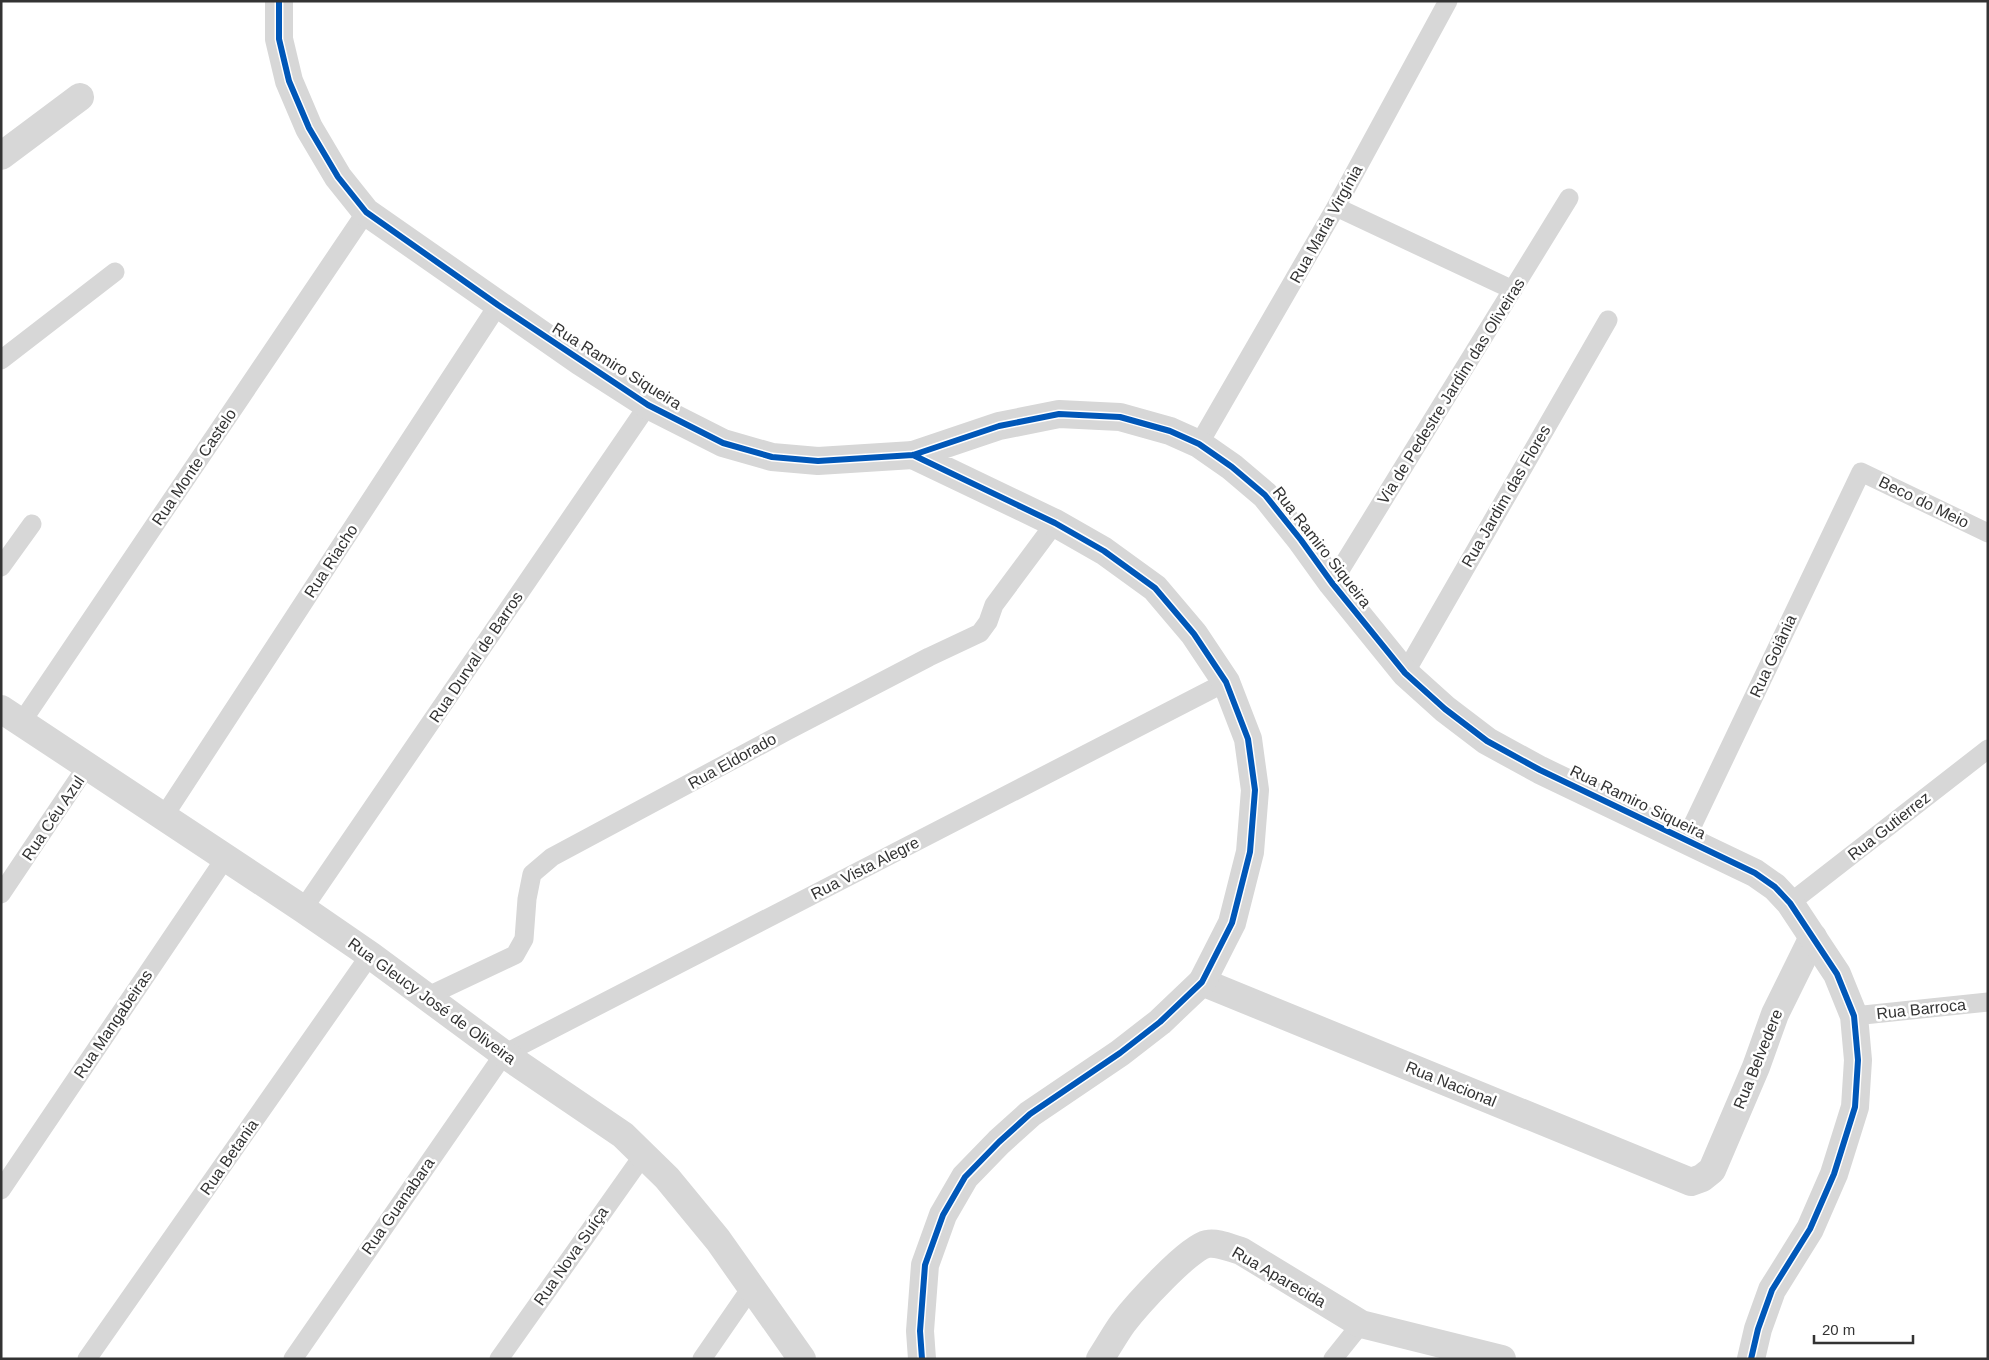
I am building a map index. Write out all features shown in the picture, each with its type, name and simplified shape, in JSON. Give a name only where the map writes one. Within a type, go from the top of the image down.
[{"type":"street","name":"Rua Ramiro Siqueira","points":[[279,1],[279,39],[289,81],[314,137],[338,177],[366,212],[498,306],[648,405],[723,443],[772,457],[818,462],[912,454],[999,426],[1059,414],[1120,417],[1170,431],[1199,444],[1232,467],[1265,495],[1332,583],[1405,673],[1487,741],[1540,770],[1755,873],[1775,887],[1790,903],[1837,974],[1854,1016],[1858,1060],[1855,1107],[1834,1174],[1810,1229],[1772,1290],[1758,1329],[1751,1359]]},
{"type":"street","points":[[1,156],[80,97]]},
{"type":"street","points":[[912,454],[1055,523],[1104,551],[1155,588],[1194,634],[1226,682],[1248,739],[1255,790],[1250,852],[1232,923],[1202,982],[1160,1022],[1120,1053],[1030,1114],[964,1177],[943,1215],[925,1265],[920,1332],[922,1359]]},
{"type":"street","name":"Rua Gleucy José de Oliveira","points":[[11,716],[303,909],[370,955],[504,1054],[623,1135],[667,1178],[718,1240],[802,1359]]},
{"type":"street","name":"Rua Belvedere","points":[[1702,1178],[1712,1170],[1756,1067],[1776,1014],[1813,937]]},
{"type":"street","name":"Rua Nacional","points":[[1202,982],[1679,1178],[1691,1182],[1702,1178]]},
{"type":"street","name":"Rua Aparecida","points":[[1100,1359],[1123,1322],[1176,1265],[1207,1244],[1221,1244],[1241,1251],[1361,1324],[1502,1359]]},
{"type":"lane","name":"Rua Maria Virgínia","points":[[1199,444],[1336,207],[1448,1]]},
{"type":"lane","name":"Via de Pedestre Jardim das Oliveiras","points":[[1332,583],[1569,198]]},
{"type":"lane","points":[[1336,207],[1513,290]]},
{"type":"lane","name":"Rua Monte Castelo","points":[[11,716],[366,212]]},
{"type":"lane","points":[[1,360],[115,272]]},
{"type":"lane","name":"Rua Riacho","points":[[164,816],[498,306]]},
{"type":"lane","name":"Rua Jardim das Flores","points":[[1405,673],[1608,320]]},
{"type":"lane","name":"Rua Durval de Barros","points":[[303,909],[648,405]]},
{"type":"lane","name":"Beco do Meio","points":[[1861,472],[1988,533]]},
{"type":"lane","name":"Rua Goiânia","points":[[1685,841],[1861,472]]},
{"type":"lane","name":"Rua Eldorado","points":[[426,997],[515,955],[524,939],[527,899],[532,874],[552,857],[787,731],[929,657],[980,633],[988,622],[994,605],[1055,523]]},
{"type":"lane","points":[[1,567],[32,524]]},
{"type":"lane","name":"Rua Vista Alegre","points":[[504,1054],[1226,682]]},
{"type":"lane","name":"Rua Gutierrez","points":[[1790,903],[1988,749]]},
{"type":"lane","name":"Rua Céu Azul","points":[[1,894],[87,766]]},
{"type":"lane","name":"Rua Mangabeiras","points":[[1,1190],[226,857]]},
{"type":"lane","name":"Rua Betania","points":[[87,1359],[370,955]]},
{"type":"lane","name":"Rua Barroca","points":[[1854,1016],[1988,1002]]},
{"type":"lane","name":"Rua Guanabara","points":[[293,1359],[504,1054]]},
{"type":"lane","name":"Rua Nova Suíça","points":[[499,1359],[644,1154]]},
{"type":"lane","points":[[702,1359],[751,1288]]},
{"type":"lane","points":[[1333,1359],[1361,1324]]},
{"type":"cycle path","points":[[279,1],[279,39],[289,81],[309,128],[338,177],[366,212],[498,305],[648,405],[723,443],[772,457],[818,461],[913,455],[999,426],[1059,414],[1120,417],[1170,431],[1199,444],[1232,467],[1265,495],[1332,583],[1405,673],[1445,709],[1487,741],[1540,770],[1755,873],[1775,887],[1790,903],[1837,974],[1854,1016],[1858,1060],[1855,1107],[1834,1174],[1810,1229],[1772,1290],[1758,1329],[1751,1359]]},
{"type":"cycle path","points":[[913,455],[1055,523],[1104,551],[1155,588],[1194,634],[1226,682],[1248,739],[1255,790],[1250,852],[1232,923],[1202,982],[1160,1022],[1120,1053],[1030,1114],[965,1177],[943,1215],[925,1265],[920,1331],[922,1359]]}]
